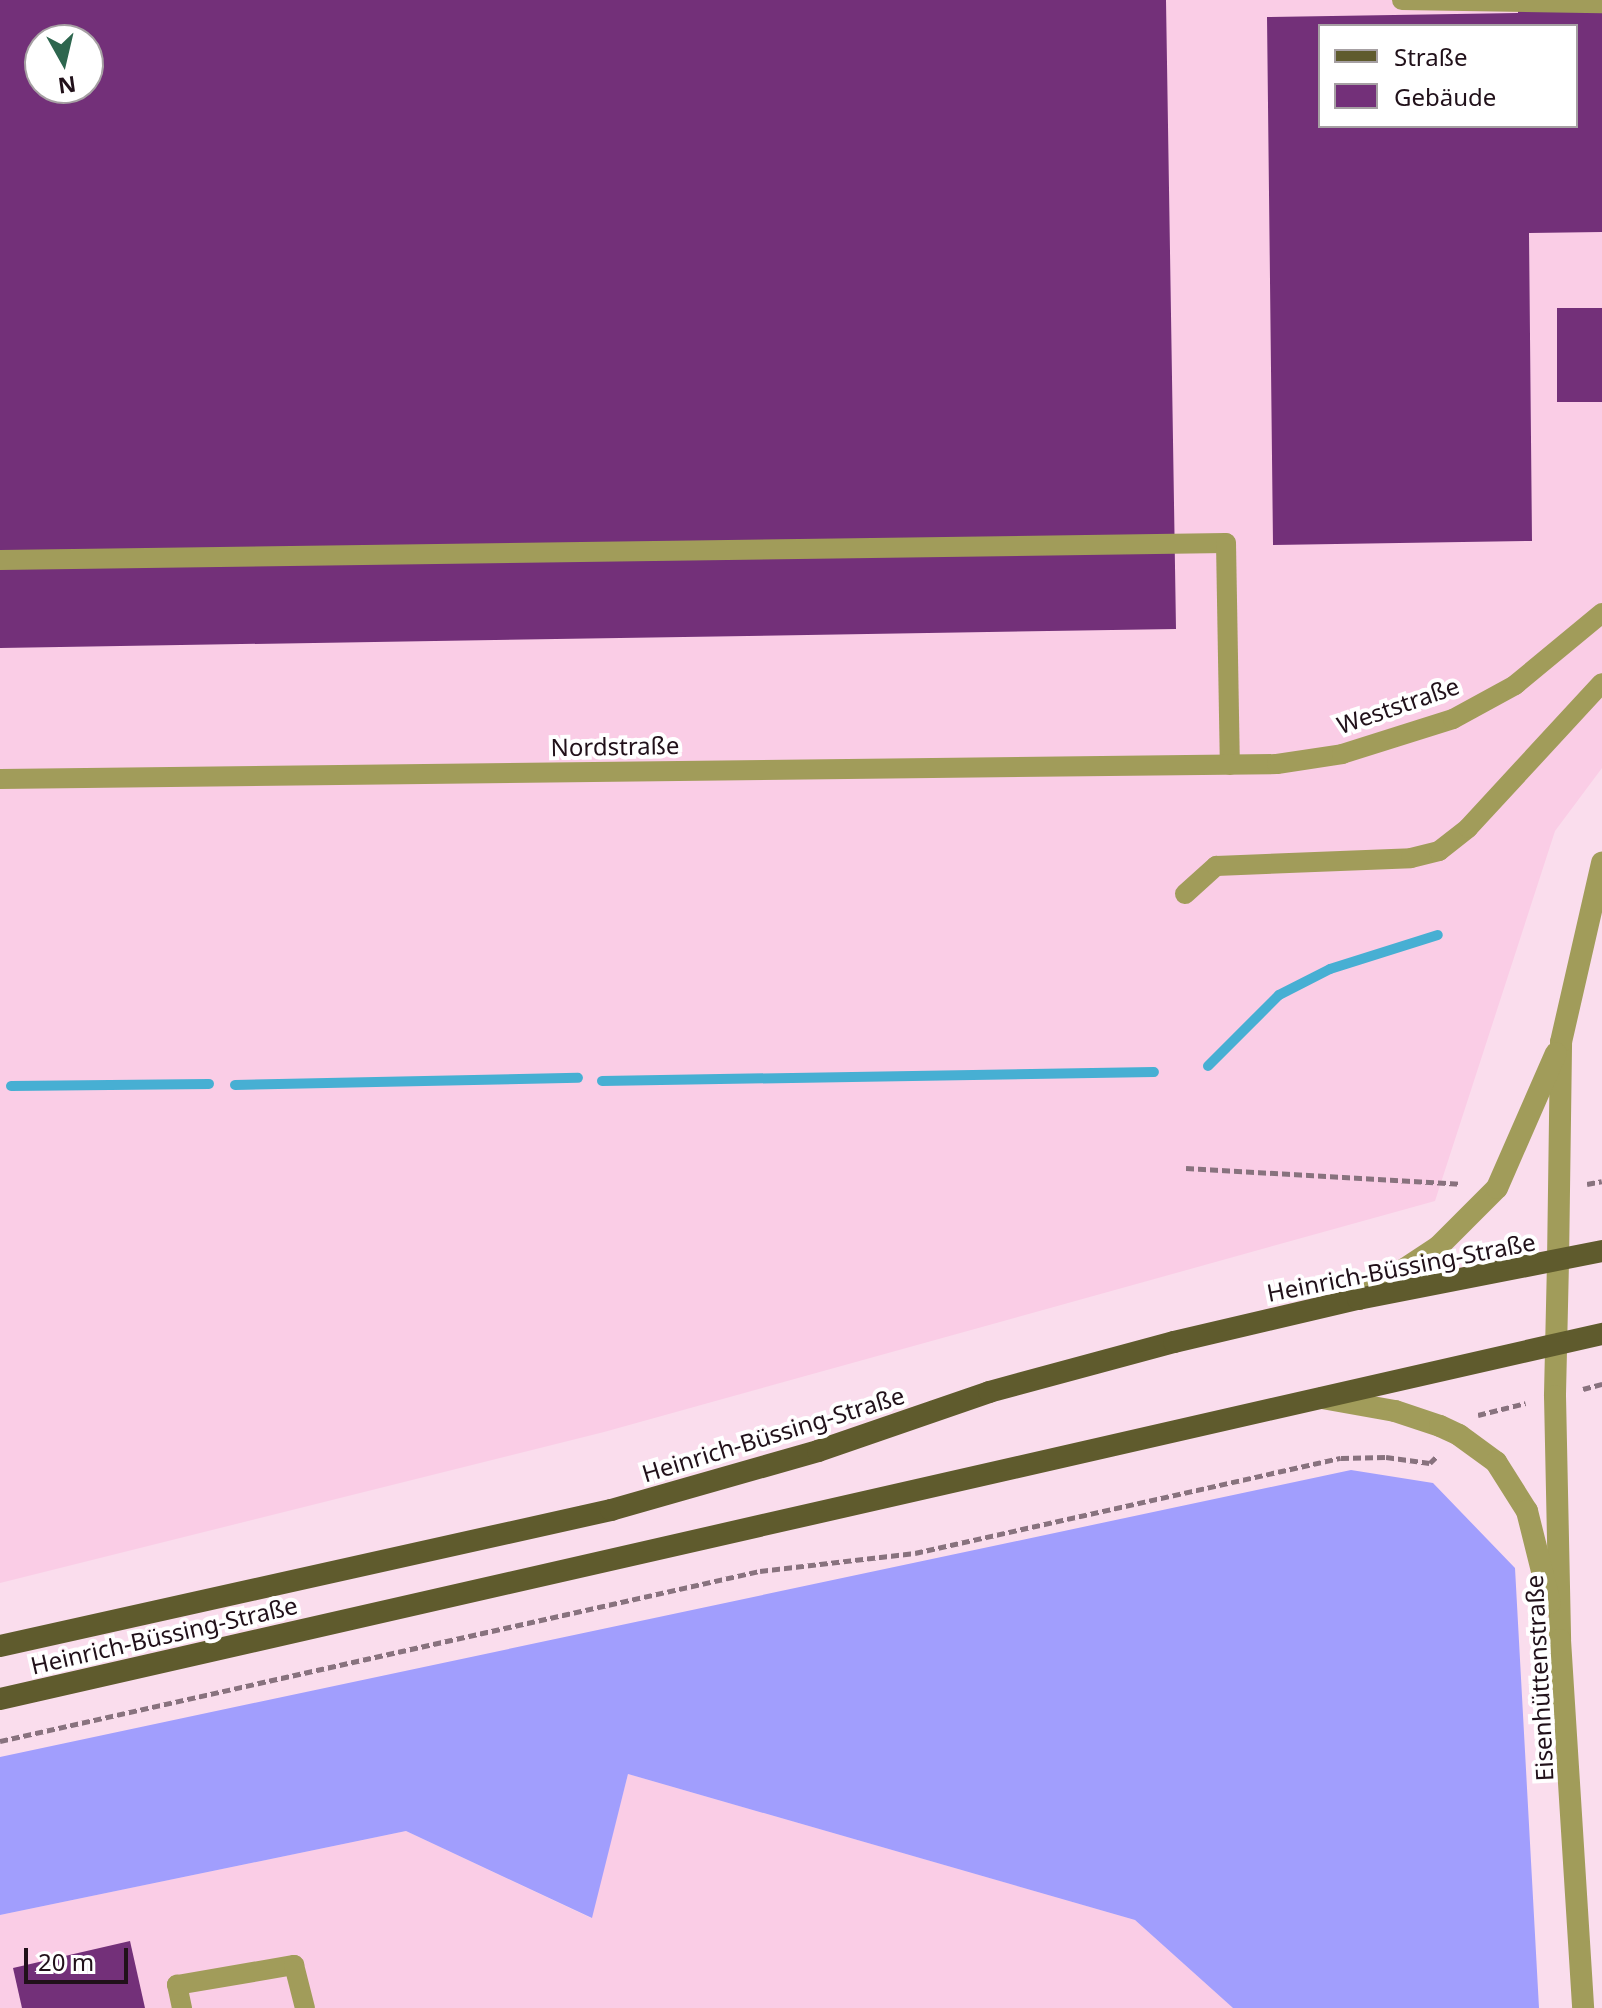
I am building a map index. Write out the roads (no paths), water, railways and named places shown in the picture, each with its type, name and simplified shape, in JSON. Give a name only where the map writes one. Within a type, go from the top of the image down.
[{"type":"main road","name":"Heinrich-Büssing-Straße","points":[[0,1646],[611,1510],[818,1451],[989,1392],[1174,1342],[1358,1299],[1602,1251]]},
{"type":"main road","name":"Heinrich-Büssing-Straße","points":[[0,1699],[1602,1334]]},
{"type":"street","points":[[1358,1299],[1438,1247],[1497,1188],[1561,1042],[1602,863]]},
{"type":"street","name":"Eisenhüttenstraße","points":[[1561,1042],[1555,1396],[1560,1640],[1583,2008]]},
{"type":"street","points":[[1320,1398],[1395,1411],[1459,1435],[1496,1462],[1527,1511],[1560,1640]]},
{"type":"lane","points":[[1402,0],[1602,3]]},
{"type":"lane","points":[[0,560],[1226,543],[1230,765]]},
{"type":"lane","name":"Weststraße","points":[[1230,765],[1277,764],[1342,754],[1453,719],[1515,685],[1577,638],[1602,613]]},
{"type":"lane","points":[[1185,894],[1216,866],[1411,858],[1439,851],[1468,828],[1602,683]]},
{"type":"lane","name":"Nordstraße","points":[[0,779],[1230,765]]},
{"type":"lane","points":[[182,2008],[177,1985],[294,1965],[305,2008]]},
{"type":"waterway","points":[[1208,1066],[1279,995],[1330,969],[1438,935]]},
{"type":"waterway","points":[[602,1081],[1154,1072]]},
{"type":"waterway","points":[[235,1085],[578,1078]]},
{"type":"waterway","points":[[11,1086],[209,1084]]}]
